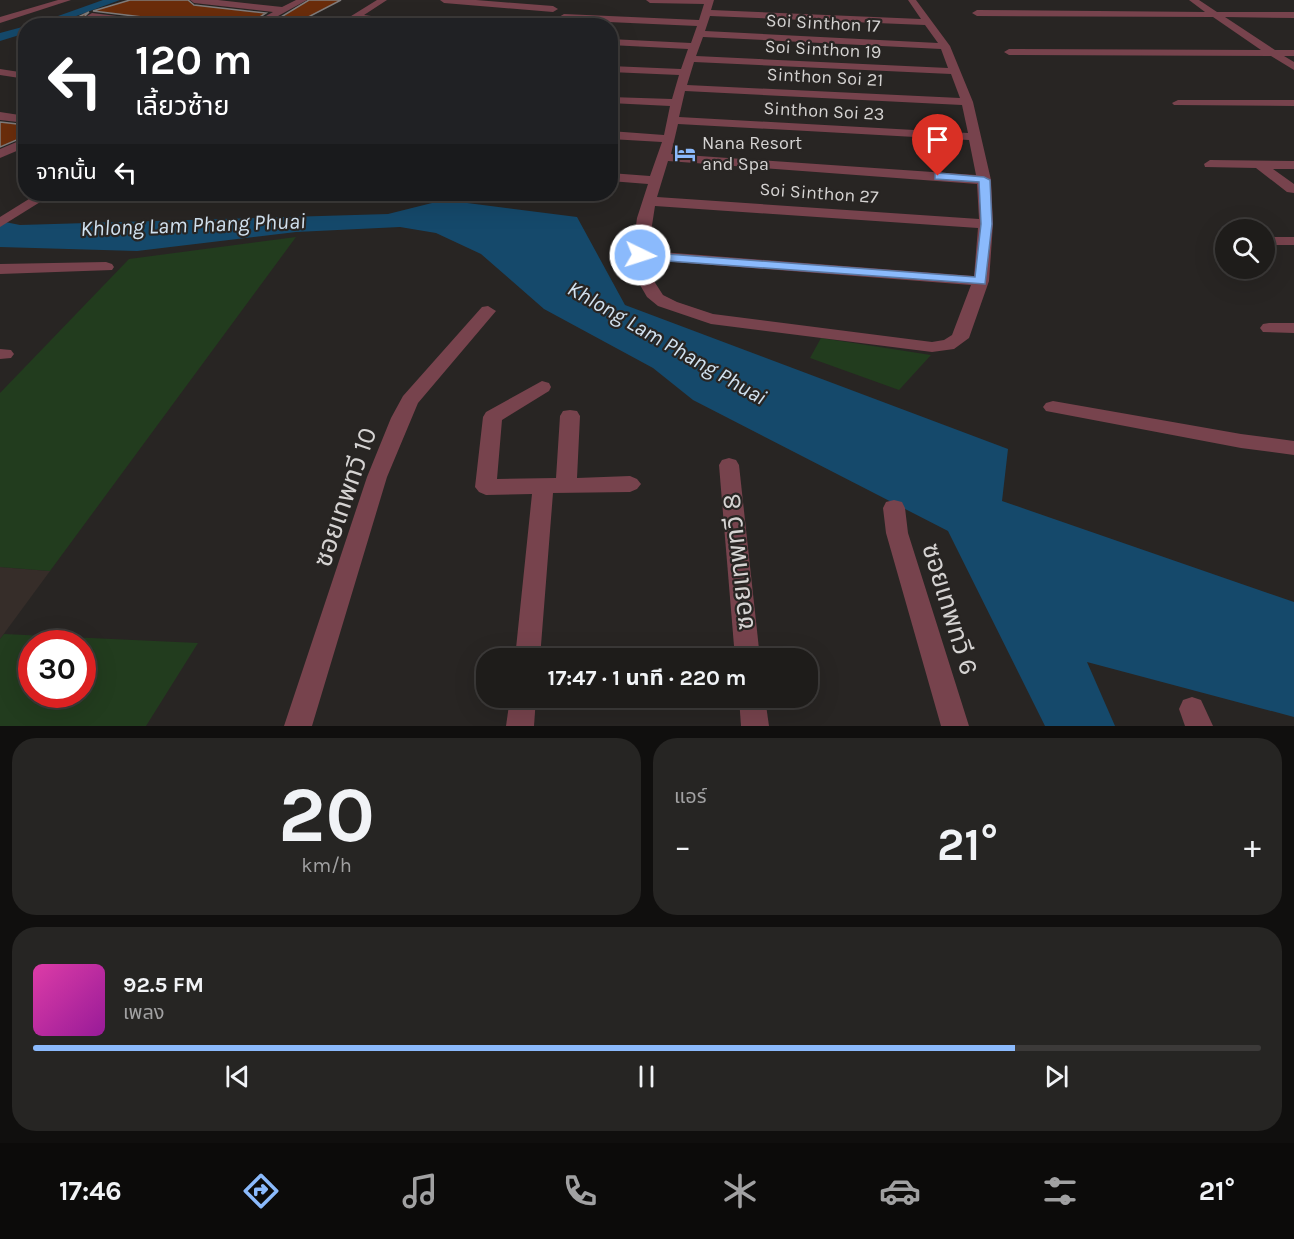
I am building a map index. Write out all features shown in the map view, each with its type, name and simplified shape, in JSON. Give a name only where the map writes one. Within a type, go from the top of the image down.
[{"type":"street","points":[[41,0],[62,1]]},
{"type":"street","points":[[194,0],[284,10]]},
{"type":"street","points":[[268,18],[303,0]]},
{"type":"street","points":[[354,17],[383,0]]},
{"type":"street","points":[[444,0],[553,9]]},
{"type":"street","points":[[650,0],[706,14]]},
{"type":"street","points":[[706,14],[685,72],[669,139],[649,201],[640,255],[646,281],[654,296],[678,308],[711,319],[932,347],[948,345],[960,338],[981,281],[986,224],[984,180],[968,102],[945,46],[912,0],[904,0]]},
{"type":"street","points":[[1193,0],[1294,67]]},
{"type":"street","points":[[0,20],[62,1]]},
{"type":"street","points":[[977,13],[1294,15]]},
{"type":"street","points":[[564,17],[706,14],[928,22]]},
{"type":"street","name":"Soi Sinthon 17","points":[[706,14],[945,46]]},
{"type":"street","points":[[92,16],[109,18]]},
{"type":"street","points":[[354,17],[363,18]]},
{"type":"street","name":"Soi Sinthon 19","points":[[618,43],[692,53],[955,71]]},
{"type":"street","points":[[1009,52],[1294,53]]},
{"type":"street","points":[[618,69],[685,72]]},
{"type":"street","points":[[0,72],[18,75]]},
{"type":"street","name":"Sinthon Soi 21","points":[[682,88],[968,102]]},
{"type":"street","points":[[618,100],[676,103]]},
{"type":"street","points":[[1178,103],[1294,103]]},
{"type":"street","points":[[0,116],[18,119]]},
{"type":"street","name":"Sinthon Soi 23","points":[[673,120],[974,137]]},
{"type":"street","points":[[618,136],[669,139]]},
{"type":"street","points":[[0,154],[18,146]]},
{"type":"street","points":[[663,158],[984,180]]},
{"type":"street","points":[[1210,165],[1294,165]]},
{"type":"street","points":[[1260,165],[1292,189]]},
{"type":"street","points":[[618,178],[654,180]]},
{"type":"street","points":[[0,223],[34,201]]},
{"type":"street","name":"Soi Sinthon 27","points":[[649,201],[986,224]]},
{"type":"street","points":[[1275,241],[1294,241]]},
{"type":"street","points":[[640,255],[981,281]]},
{"type":"street","points":[[0,269],[106,267]]},
{"type":"street","name":"ซอยเทพทวี 10","points":[[298,726],[377,477],[401,418],[410,400],[488,311]]},
{"type":"street","points":[[1269,328],[1294,328]]},
{"type":"street","points":[[542,387],[493,417],[486,487],[630,484]]},
{"type":"street","points":[[1053,407],[1241,441],[1294,448]]},
{"type":"street","points":[[529,648],[554,486],[570,416]]},
{"type":"street","name":"ซอยเทพทวี 8","points":[[729,465],[747,648]]},
{"type":"street","name":"ซอยเทพทวี 6","points":[[894,508],[897,533],[955,726]]},
{"type":"street","points":[[520,726],[522,708]]},
{"type":"street","points":[[753,708],[755,726]]},
{"type":"shaded area","points":[[0,567],[50,571],[0,639]]},
{"type":"green space","points":[[296,237],[50,571],[0,567],[0,393],[129,259]]},
{"type":"green space","points":[[821,338],[931,355],[899,390],[810,358]]},
{"type":"green space","points":[[4,634],[18,635],[18,708],[96,708],[96,638],[198,643],[146,726],[0,726],[0,639]]},
{"type":"water","name":"Khlong Lam Phang Phuai","points":[[440,201],[452,201],[577,217],[625,305],[1008,449],[1002,501],[1294,602],[1294,717],[1087,662],[1115,726],[1045,726],[948,531],[693,400],[653,368],[544,309],[481,254],[436,233],[400,227],[296,232],[137,251],[0,247],[0,221],[20,225],[388,214]]},
{"type":"building","points":[[130,0],[188,0],[194,5],[266,13],[258,18],[150,18],[93,11]]},
{"type":"building","points":[[309,0],[341,0],[306,18],[279,18]]},
{"type":"building","points":[[89,12],[85,16],[87,18],[76,18]]},
{"type":"building","points":[[0,122],[18,124],[18,139],[0,147]]},
{"type":"waterway","points":[[60,18],[114,0]]},
{"type":"waterway","points":[[0,37],[18,31]]},
{"type":"place","name":"Nana Resort and Spa","points":[[685,153]]},
{"type":"route","points":[[640,255],[981,281],[986,224],[984,180],[938,176]]}]
